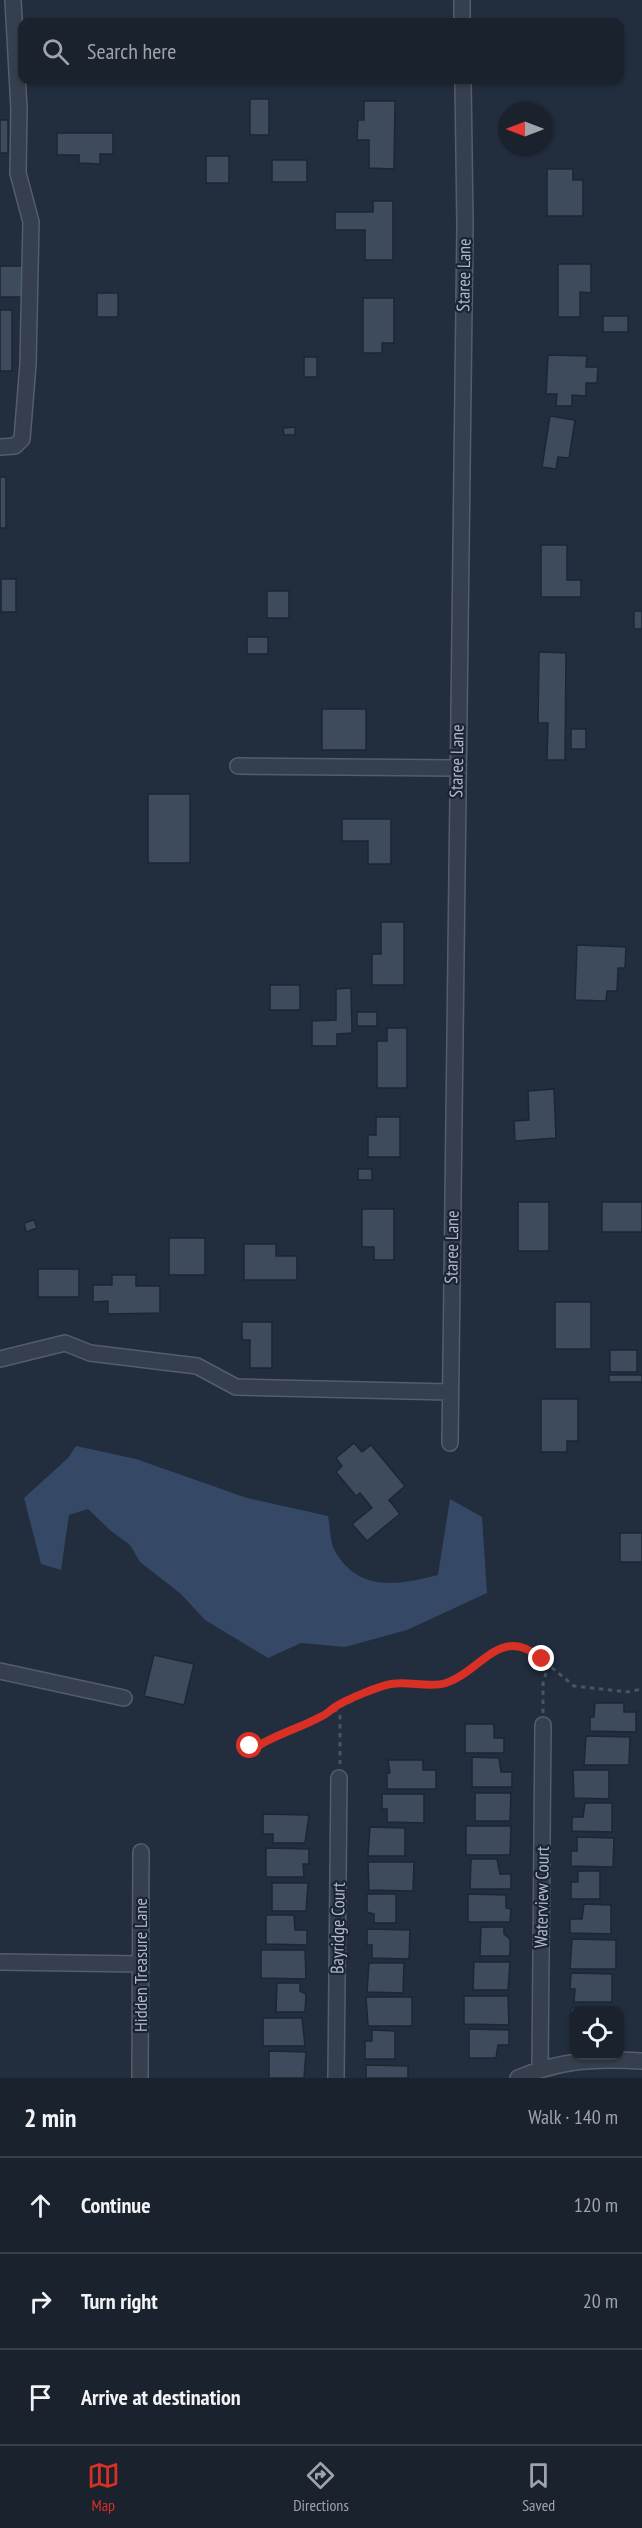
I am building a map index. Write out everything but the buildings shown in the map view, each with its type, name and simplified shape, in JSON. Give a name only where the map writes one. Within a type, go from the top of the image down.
[{"type":"street","points":[[0,447],[15,446],[22,439],[28,364],[31,222],[18,173],[19,109],[13,0]]},
{"type":"street","points":[[462,0],[462,18]]},
{"type":"street","name":"Staree Lane","points":[[450,1443],[456,768],[465,225],[463,84]]},
{"type":"street","points":[[238,766],[456,768]]},
{"type":"street","points":[[0,1359],[65,1343],[90,1353],[196,1366],[236,1387],[450,1392]]},
{"type":"street","points":[[0,1671],[124,1698]]},
{"type":"street","name":"Waterview Court","points":[[540,2069],[543,1725]]},
{"type":"street","name":"Bayridge Court","points":[[336,2078],[339,1778]]},
{"type":"street","name":"Hidden Treasure Lane","points":[[140,2078],[141,1852]]},
{"type":"street","points":[[0,1962],[140,1964]]},
{"type":"street","points":[[518,2078],[540,2069],[591,2058],[642,2061]]},
{"type":"path","points":[[250,1746],[258,1746],[302,1724],[320,1718],[334,1708],[390,1684],[413,1682],[443,1684],[476,1666],[488,1654],[513,1646],[533,1652],[564,1680],[585,1689],[606,1688],[627,1692],[642,1689]]},
{"type":"path","points":[[543,1725],[543,1684],[548,1665]]},
{"type":"path","points":[[334,1708],[340,1716],[339,1778]]},
{"type":"water","points":[[76,1446],[136,1459],[247,1498],[328,1516],[334,1549],[343,1563],[354,1573],[380,1582],[394,1583],[438,1575],[450,1499],[482,1517],[487,1593],[407,1630],[345,1647],[301,1643],[268,1658],[205,1620],[181,1594],[140,1562],[130,1545],[88,1509],[69,1515],[61,1570],[41,1564],[24,1498],[68,1458]]},
{"type":"route","points":[[250,1746],[258,1746],[302,1724],[320,1718],[336,1706],[390,1684],[413,1682],[443,1684],[451,1681],[476,1666],[481,1658],[501,1649],[513,1646],[524,1647],[542,1659]]}]
